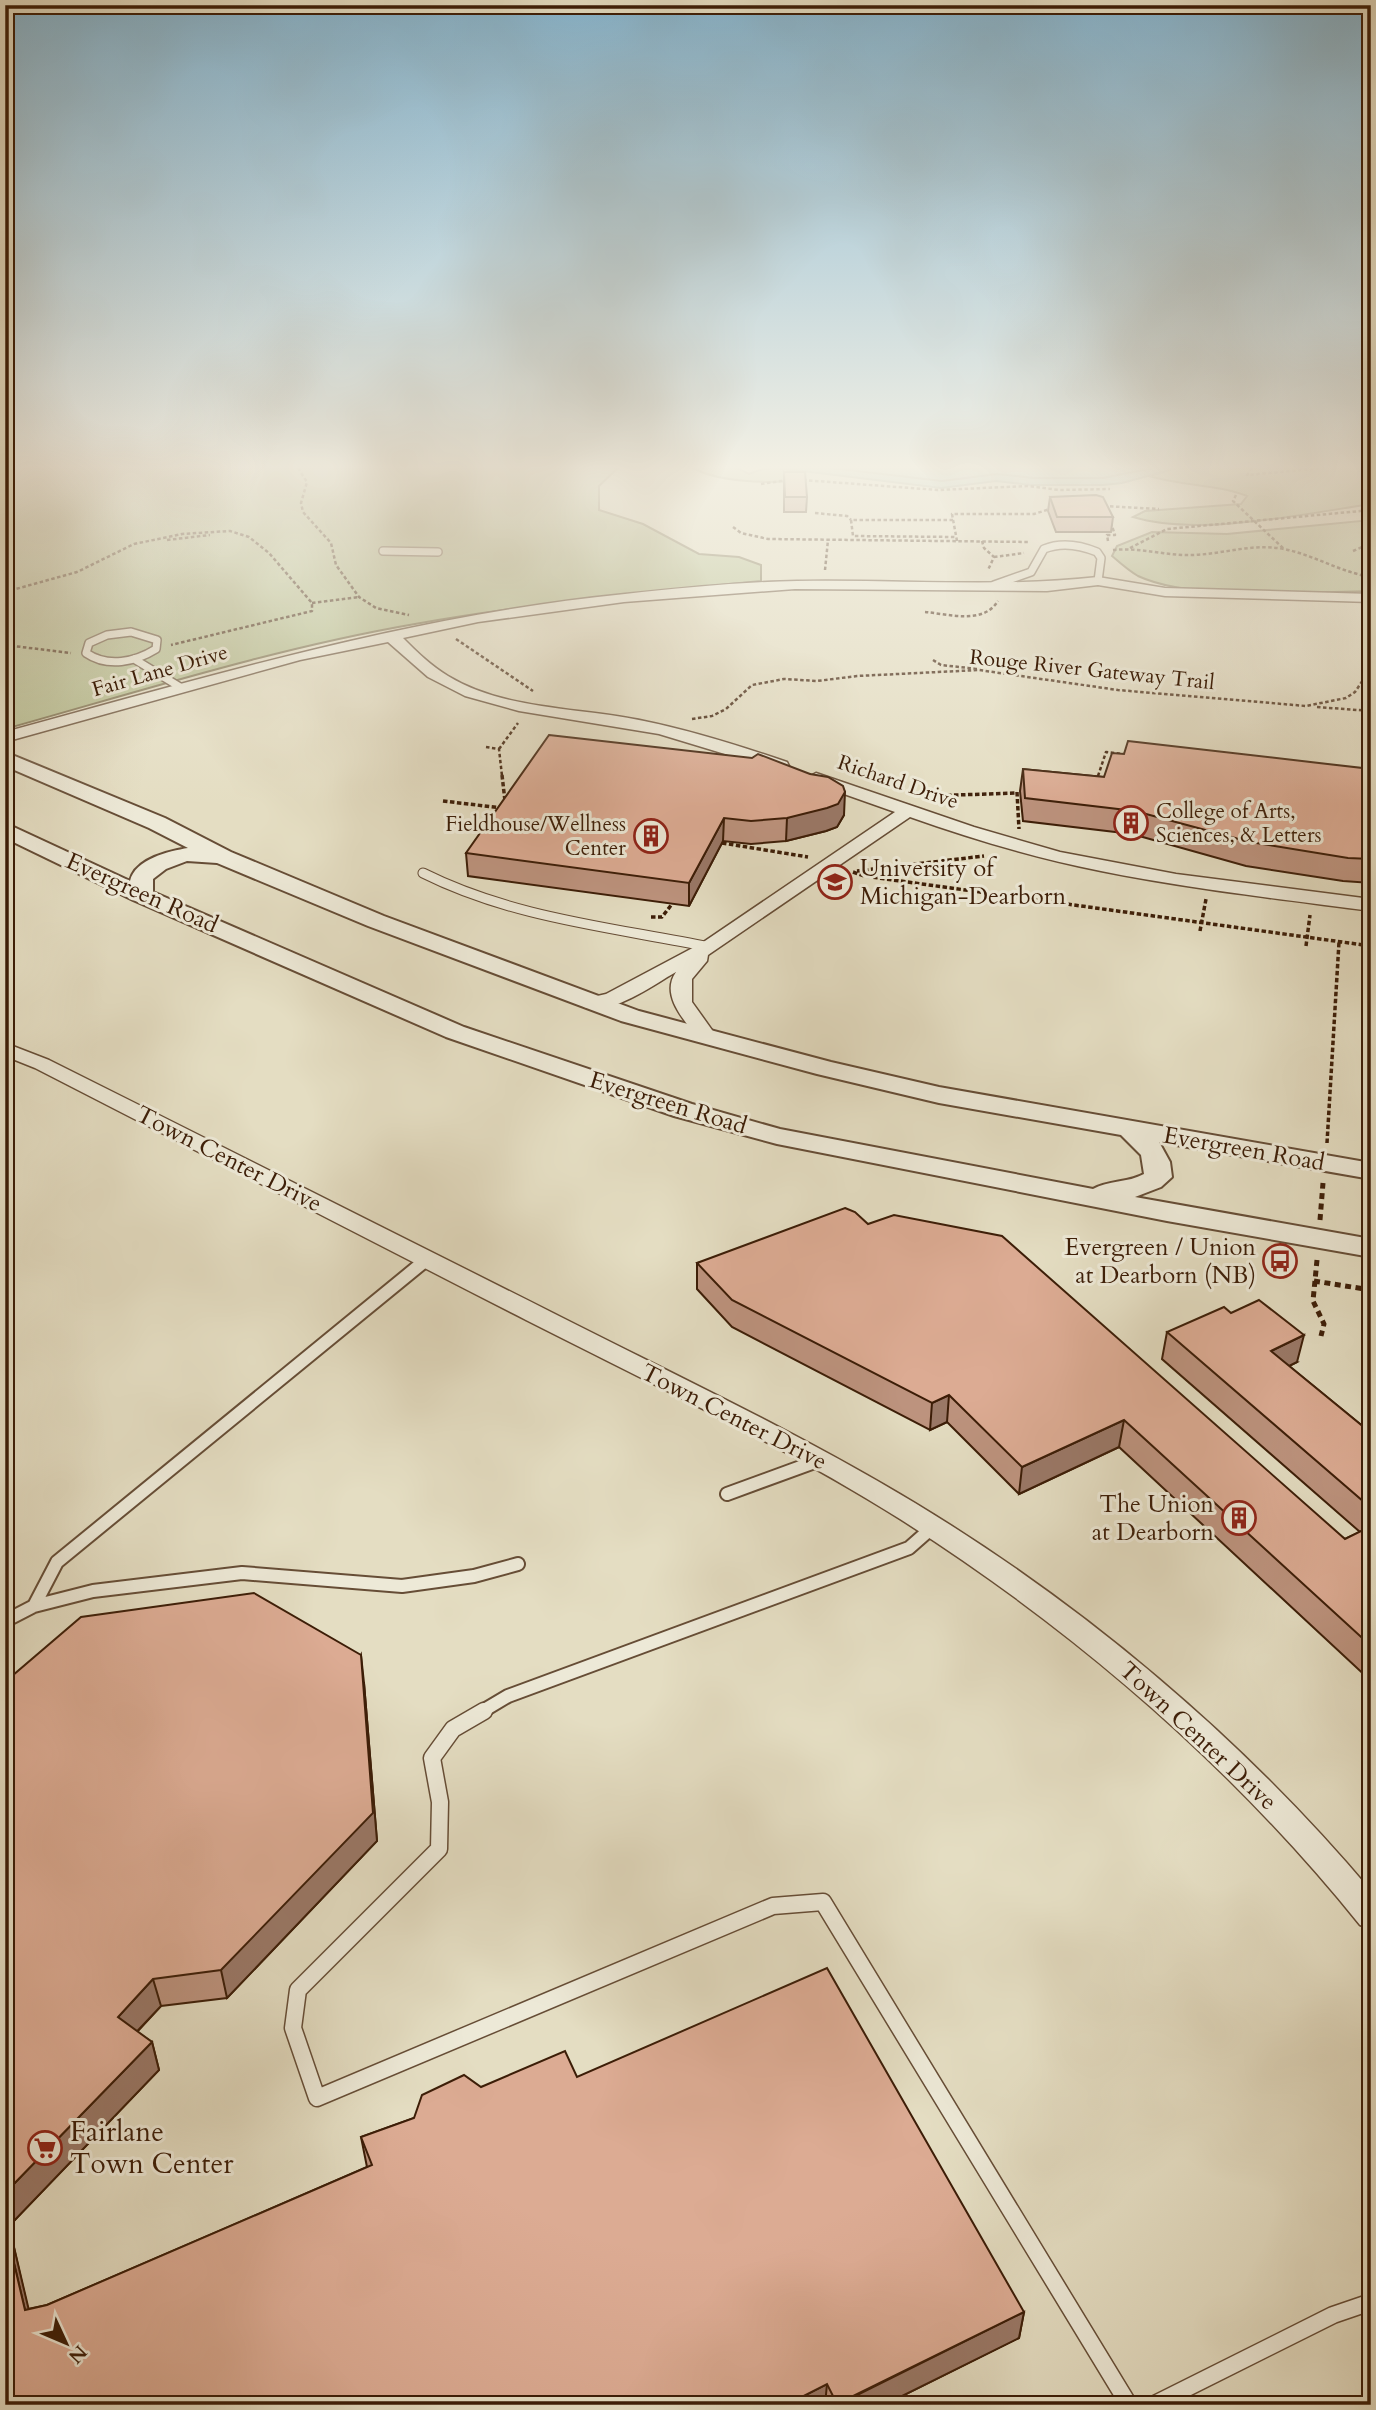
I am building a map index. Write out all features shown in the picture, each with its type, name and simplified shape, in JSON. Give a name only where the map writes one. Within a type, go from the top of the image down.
[{"type":"street","name":"Fair Lane Drive","points":[[5,737],[298,656],[391,636],[581,603],[707,590],[795,585],[1047,587],[1098,581],[1165,593],[1371,598]]},
{"type":"street","name":"Richard Drive","points":[[391,636],[432,673],[450,684],[488,699],[603,718],[682,735],[912,804],[1014,845],[1099,866],[1371,905]]},
{"type":"street","name":"Evergreen Road","points":[[5,758],[157,823],[223,857],[376,921],[591,1003],[826,1069],[939,1095],[1371,1171]]},
{"type":"street","points":[[591,1003],[612,999],[709,947],[912,804]]},
{"type":"street","name":"Evergreen Road","points":[[5,830],[141,895],[455,1032],[683,1110],[777,1136],[1073,1194],[1371,1248]]},
{"type":"street","points":[[141,895],[142,877],[152,867],[166,860],[205,853],[223,857]]},
{"type":"street","points":[[707,1037],[682,1002],[682,978],[709,947]]},
{"type":"street","name":"Town Center Drive","points":[[5,1049],[41,1064],[820,1460],[934,1525],[1058,1613],[1150,1688],[1280,1812],[1371,1915]]},
{"type":"street","points":[[1073,1194],[1125,1192],[1144,1186],[1158,1177],[1160,1162],[1149,1146],[1129,1128]]},
{"type":"lane","points":[[989,585],[1007,580]]},
{"type":"lane","points":[[131,632],[142,633],[157,640],[156,649],[134,659],[110,662],[86,653],[89,643],[97,638],[131,632]]},
{"type":"lane","points":[[134,659],[180,687]]},
{"type":"lane","points":[[423,873],[454,890],[517,911],[709,947]]},
{"type":"lane","points":[[34,1606],[57,1562],[426,1261]]},
{"type":"lane","points":[[727,1494],[820,1460]]},
{"type":"lane","points":[[934,1525],[909,1548],[508,1696],[453,1729],[432,1758],[440,1801],[439,1849],[298,1990],[293,2028],[317,2098],[773,1906],[823,1902],[1129,2405]]},
{"type":"lane","points":[[5,1621],[34,1606],[93,1591],[242,1573],[402,1586],[474,1576],[518,1564]]},
{"type":"lane","points":[[1153,2405],[1333,2315],[1371,2302]]},
{"type":"path","points":[[5,592],[46,580]]},
{"type":"path","points":[[156,649],[312,611],[312,603],[294,580]]},
{"type":"path","points":[[347,580],[359,597],[376,608],[421,618],[540,696]]},
{"type":"path","points":[[925,612],[982,615],[998,603],[989,585],[990,580]]},
{"type":"path","points":[[312,603],[359,597]]},
{"type":"path","points":[[5,645],[51,652],[86,653]]},
{"type":"path","points":[[933,660],[940,664],[979,670]]},
{"type":"path","name":"Rouge River Gateway Trail","points":[[682,719],[712,716],[752,684],[764,680],[817,681],[857,676],[979,670],[1118,690],[1306,706],[1346,698],[1355,692],[1371,668]]},
{"type":"path","points":[[1306,706],[1371,711]]},
{"type":"path","points":[[443,801],[506,809],[499,749],[519,722]]},
{"type":"path","points":[[486,747],[499,749]]},
{"type":"path","points":[[1093,791],[1105,752],[1133,755]]},
{"type":"path","points":[[912,804],[941,795],[1017,792],[1020,839]]},
{"type":"path","points":[[722,843],[820,859]]},
{"type":"path","points":[[853,872],[993,855]]},
{"type":"path","points":[[843,869],[864,876],[1371,946]]},
{"type":"path","points":[[1200,931],[1207,891]]},
{"type":"path","points":[[1306,946],[1311,904]]},
{"type":"path","points":[[1321,1336],[1324,1324],[1313,1301],[1339,942]]},
{"type":"path","points":[[1314,1281],[1371,1290]]},
{"type":"green space","points":[[5,580],[761,580],[544,605],[363,634],[209,671],[5,729]]},
{"type":"green space","points":[[1151,580],[1371,580],[1371,591],[1252,594]]},
{"type":"building","name":"Fieldhouse/Wellness Center","points":[[549,735],[752,758],[758,754],[810,774],[828,777],[843,786],[845,792],[838,804],[787,818],[751,821],[724,818],[689,883],[466,853]]},
{"type":"building","points":[[1128,741],[1371,769],[1371,859],[1348,858],[1250,842],[1135,811],[1025,798],[1023,769],[1104,777],[1112,753],[1124,754]]},
{"type":"building","points":[[845,1208],[855,1212],[868,1224],[894,1215],[1002,1236],[1345,1539],[1371,1526],[1371,1646],[1124,1420],[1022,1467],[949,1395],[932,1403],[732,1300],[697,1263]]},
{"type":"building","points":[[1259,1300],[1304,1335],[1271,1351],[1371,1433],[1371,1508],[1167,1332],[1224,1307],[1231,1313]]},
{"type":"building","points":[[254,1593],[361,1655],[373,1813],[221,1970],[153,1979],[118,2017],[152,2042],[5,2193],[5,1682],[81,1617]]},
{"type":"building","points":[[827,1968],[1024,2312],[837,2404],[827,2384],[786,2405],[5,2405],[5,2225],[25,2310],[47,2305],[372,2165],[361,2137],[414,2118],[422,2095],[464,2075],[481,2087],[565,2051],[577,2077]]},
{"type":"place","name":"College of Arts, Sciences, & Letters","points":[[1131,823]]},
{"type":"place","name":"Fieldhouse/Wellness Center","points":[[651,836]]},
{"type":"place","name":"University of Michigan-Dearborn","points":[[835,882]]},
{"type":"place","name":"Evergreen / Union at Dearborn (NB)","points":[[1280,1261]]},
{"type":"place","name":"The Union at Dearborn","points":[[1239,1518]]},
{"type":"place","name":"Fairlane Town Center","points":[[45,2148]]}]
